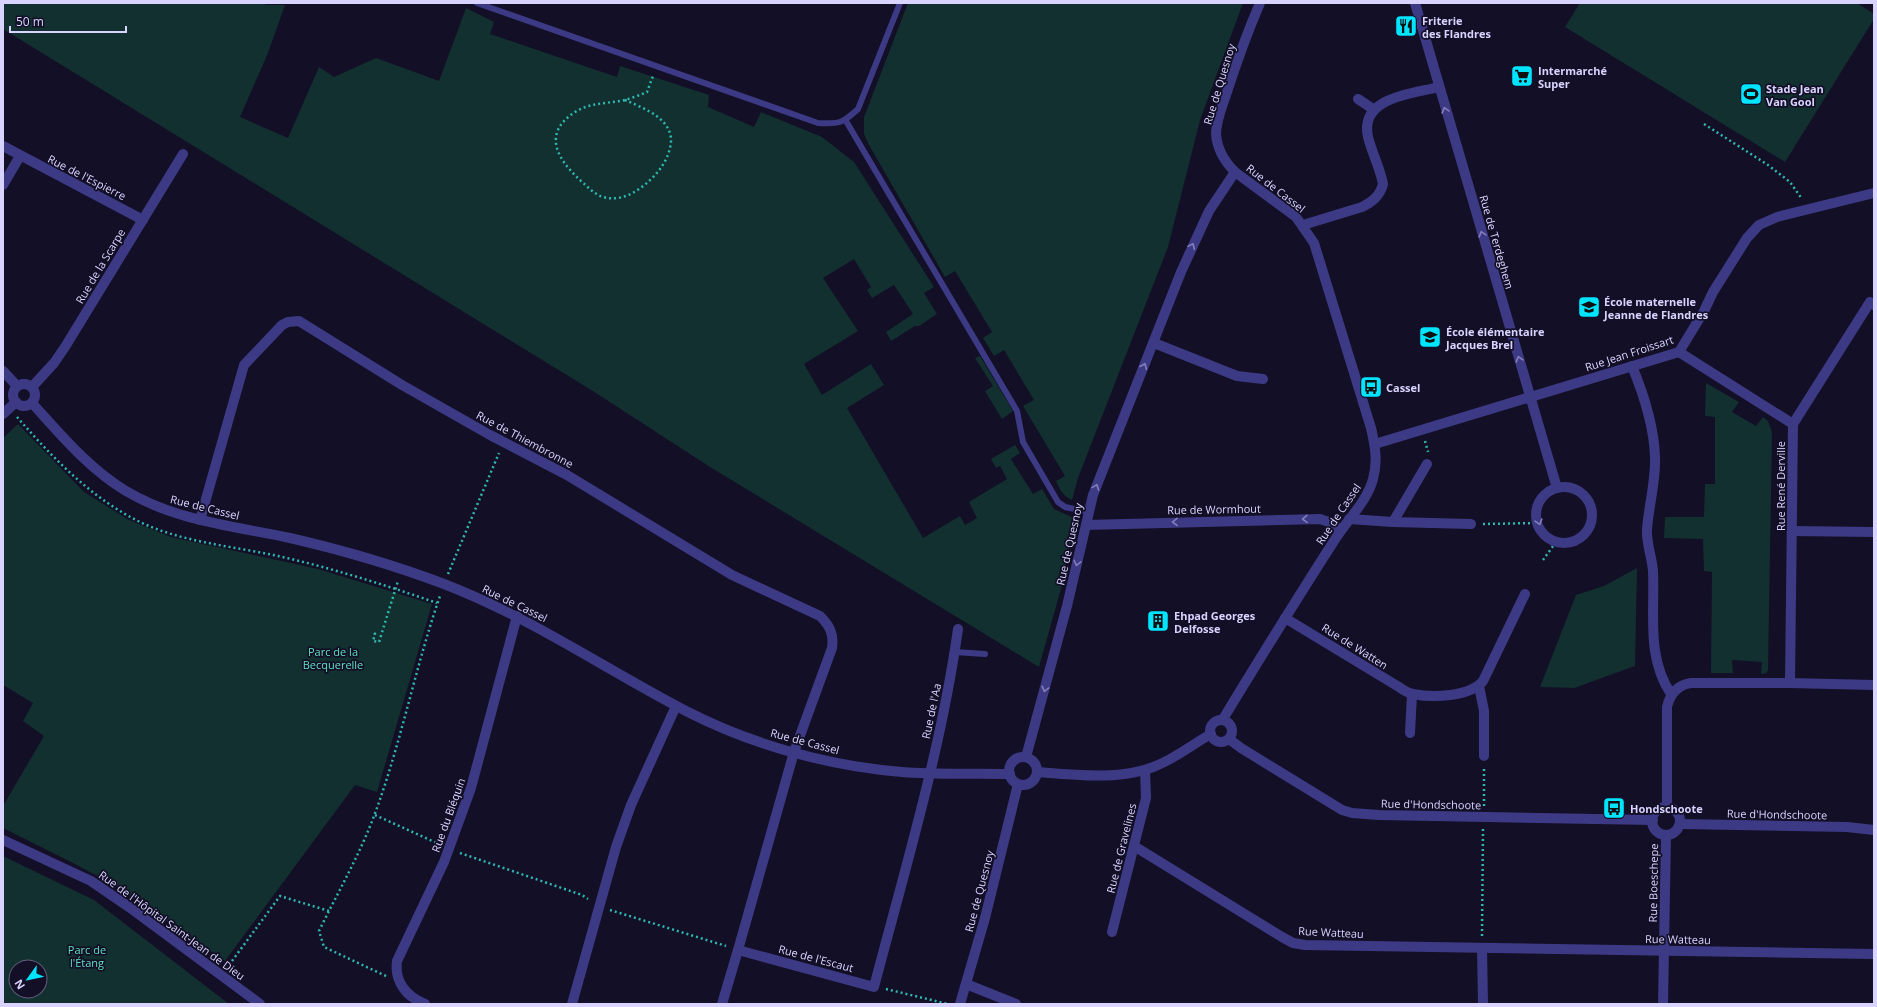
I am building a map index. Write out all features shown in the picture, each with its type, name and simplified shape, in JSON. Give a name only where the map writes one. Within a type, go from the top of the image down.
[{"type":"street","name":"Rue de Quesnoy","points":[[1026,757],[1067,606],[1089,512],[1101,474],[1181,272],[1201,227],[1235,172],[1221,153],[1216,135],[1216,127],[1243,44],[1260,3]]},
{"type":"street","name":"Rue de Terdeghem","points":[[1415,3],[1557,488]]},
{"type":"street","points":[[1303,225],[1371,203],[1381,191],[1382,184],[1368,136],[1367,127],[1373,109],[1387,100],[1439,87]]},
{"type":"street","points":[[1358,99],[1373,109]]},
{"type":"street","name":"Rue de l'Espierre","points":[[3,146],[143,220]]},
{"type":"street","name":"Rue de la Scarpe","points":[[32,387],[60,355],[183,154]]},
{"type":"street","points":[[3,185],[20,156]]},
{"type":"street","name":"Rue de Cassel","points":[[1037,772],[1112,774],[1145,770],[1171,759],[1211,734],[1213,724],[1222,719],[1341,530],[1365,496],[1373,480],[1376,461],[1375,444],[1314,243],[1303,225],[1287,209],[1235,172]]},
{"type":"street","name":"Rue Jean Froissart","points":[[1375,444],[1679,352],[1704,311],[1712,292],[1747,238],[1760,225],[1777,216],[1874,193]]},
{"type":"street","points":[[1679,352],[1793,424],[1873,301]]},
{"type":"street","name":"Rue de Thiembronne","points":[[200,520],[244,365],[247,360],[288,322],[294,320],[305,324],[402,385],[567,476],[732,575],[812,612],[825,621],[833,634],[832,648],[794,752]]},
{"type":"street","points":[[1154,343],[1237,376],[1263,379]]},
{"type":"street","points":[[1632,366],[1643,393],[1654,440],[1656,470],[1647,530],[1653,569],[1653,645],[1661,676],[1671,694]]},
{"type":"street","points":[[3,371],[17,386]]},
{"type":"street","points":[[23,383],[32,387],[36,394],[32,403],[23,406],[16,402],[13,395],[17,386],[23,383]]},
{"type":"street","points":[[3,414],[16,402]]},
{"type":"street","name":"Rue de Cassel","points":[[32,403],[83,457],[114,484],[139,498],[168,511],[200,520],[313,544],[402,569],[444,584],[517,616],[676,706],[735,732],[818,759],[866,768],[930,774],[1010,774]]},
{"type":"street","name":"Rue René Derville","points":[[1790,683],[1793,424]]},
{"type":"street","points":[[1393,522],[1427,464]]},
{"type":"street","points":[[1557,488],[1575,490],[1583,495],[1589,502],[1592,516],[1589,530],[1583,537],[1570,542],[1556,542],[1548,538],[1538,524],[1538,506],[1549,492],[1557,488]]},
{"type":"street","name":"Rue de Wormhout","points":[[1086,525],[1320,519],[1329,522],[1341,530]]},
{"type":"street","points":[[1349,519],[1471,524]]},
{"type":"street","points":[[1792,530],[1874,532]]},
{"type":"street","points":[[1484,756],[1484,711],[1479,686],[1525,594]]},
{"type":"street","name":"Rue du Bléquin","points":[[399,982],[397,975],[397,961],[449,848],[476,772],[517,616]]},
{"type":"street","name":"Rue de Watten","points":[[1285,618],[1399,688],[1412,694],[1452,694],[1473,690],[1479,686]]},
{"type":"street","name":"Rue de l'Aa","points":[[930,774],[958,629]]},
{"type":"street","points":[[1667,808],[1667,707],[1671,694],[1681,686],[1691,683],[1874,685]]},
{"type":"street","points":[[1410,733],[1412,694]]},
{"type":"street","points":[[572,1004],[616,847],[626,817],[676,706]]},
{"type":"street","points":[[1211,734],[1218,742],[1229,739],[1232,733],[1232,725],[1222,719]]},
{"type":"street","name":"Rue d'Hondschoote","points":[[1229,739],[1241,748],[1342,810],[1365,815],[1653,820]]},
{"type":"street","points":[[722,1004],[794,752]]},
{"type":"street","points":[[1022,757],[1026,757],[1034,761],[1037,772],[1031,783],[1018,784],[1014,782],[1010,774],[1011,765],[1014,761],[1022,757]]},
{"type":"street","name":"Rue de Gravelines","points":[[1112,932],[1146,794],[1145,770]]},
{"type":"street","points":[[874,987],[930,774]]},
{"type":"street","name":"Rue de Quesnoy","points":[[960,1004],[987,911],[1018,784]]},
{"type":"street","points":[[1667,808],[1676,812],[1680,818],[1680,824],[1675,832],[1666,835],[1657,830],[1653,820],[1658,810],[1667,808]]},
{"type":"street","name":"Rue d'Hondschoote","points":[[1680,824],[1847,827],[1874,830]]},
{"type":"street","name":"Rue Boeschepe","points":[[1663,1004],[1666,835]]},
{"type":"street","name":"Rue de l'Hôpital Saint-Jean de Dieu","points":[[3,840],[91,881],[116,897],[260,1004]]},
{"type":"street","name":"Rue Watteau","points":[[1134,846],[1293,943],[1323,946],[1874,954]]},
{"type":"street","points":[[1482,948],[1483,1004]]},
{"type":"street","name":"Rue de l'Escaut","points":[[738,950],[874,987]]},
{"type":"street","points":[[399,982],[408,994],[425,1004]]},
{"type":"street","points":[[966,984],[1016,1004]]},
{"type":"lane","points":[[477,3],[818,123],[834,124],[846,121],[858,109],[900,3]]},
{"type":"lane","points":[[846,121],[1017,411],[1023,442],[1058,502],[1065,507],[1089,512]]},
{"type":"lane","points":[[954,652],[985,654]]},
{"type":"path","points":[[625,100],[657,116],[664,122],[669,132],[671,144],[668,155],[662,166],[641,189],[629,195],[603,197],[594,192],[571,172],[556,151],[556,141],[559,130],[565,120],[575,112],[590,105],[625,100],[647,92],[657,67]]},
{"type":"path","points":[[1704,124],[1768,165],[1790,182],[1803,200]]},
{"type":"path","points":[[1422,429],[1427,448],[1427,464]]},
{"type":"path","points":[[399,982],[324,947],[320,930],[362,845],[375,815],[444,584],[504,442]]},
{"type":"path","points":[[1471,524],[1538,524]]},
{"type":"path","points":[[1543,560],[1556,542]]},
{"type":"path","points":[[374,633],[373,641],[379,642],[402,569]]},
{"type":"path","points":[[1482,948],[1484,756]]},
{"type":"path","points":[[375,815],[449,848],[582,895],[599,907],[738,950]]},
{"type":"path","points":[[221,976],[280,896],[329,911]]},
{"type":"path","points":[[874,987],[948,1004]]},
{"type":"green space","points":[[3,3],[266,3],[265,5],[285,5],[268,53],[240,117],[288,138],[319,67],[334,77],[376,58],[439,81],[466,8],[494,22],[490,34],[617,77],[620,66],[709,95],[708,107],[754,127],[761,112],[822,137],[854,162],[934,287],[924,293],[937,314],[919,326],[915,326],[891,341],[886,332],[913,314],[894,285],[872,298],[867,290],[871,287],[854,259],[823,278],[858,331],[804,364],[822,395],[871,364],[884,385],[847,408],[923,538],[960,516],[965,525],[977,518],[969,502],[1007,479],[1000,466],[996,468],[991,459],[1015,445],[1020,453],[1011,459],[1033,494],[1042,489],[1054,509],[1074,518],[1066,571],[1039,667],[710,467],[596,393],[3,29]]},
{"type":"green space","points":[[908,3],[1243,3],[1200,120],[1168,247],[1078,478],[1072,500],[1064,495],[1059,487],[1056,481],[1065,476],[1023,406],[1034,400],[1004,350],[994,356],[983,338],[992,332],[955,271],[945,277],[864,134],[864,117]]},
{"type":"green space","name":"Stade Jean Van Gool","points":[[1580,3],[1857,3],[1874,14],[1874,19],[1785,162],[1565,27]]},
{"type":"green space","points":[[980,356],[1013,411],[1002,419],[985,391],[993,386],[975,358]]},
{"type":"green space","points":[[1706,383],[1739,402],[1732,412],[1756,426],[1763,417],[1768,421],[1772,432],[1768,670],[1766,673],[1761,674],[1762,662],[1732,660],[1733,673],[1711,673],[1712,572],[1704,571],[1703,539],[1664,538],[1665,517],[1704,517],[1705,484],[1715,484],[1715,417],[1705,416]]},
{"type":"green space","name":"Parc de la Becquerelle","points":[[18,424],[84,492],[129,520],[171,537],[318,569],[432,604],[377,792],[355,785],[225,961],[109,882],[3,828],[3,806],[44,736],[23,721],[33,703],[3,685],[3,438]]},
{"type":"green space","points":[[1637,568],[1635,666],[1574,688],[1540,687],[1576,595],[1604,586]]},
{"type":"green space","name":"Parc de l'Étang","points":[[3,856],[94,900],[229,1004],[3,1004]]},
{"type":"place","name":"Friterie des Flandres","points":[[1406,26]]},
{"type":"place","name":"Intermarché Super","points":[[1522,76]]},
{"type":"place","name":"Stade Jean Van Gool","points":[[1751,94]]},
{"type":"place","name":"École maternelle Jeanne de Flandres","points":[[1589,307]]},
{"type":"place","name":"École élémentaire Jacques Brel","points":[[1430,337]]},
{"type":"place","name":"Cassel","points":[[1371,387]]},
{"type":"place","name":"Ehpad Georges Delfosse","points":[[1158,621]]},
{"type":"place","name":"Hondschoote","points":[[1614,808]]}]
